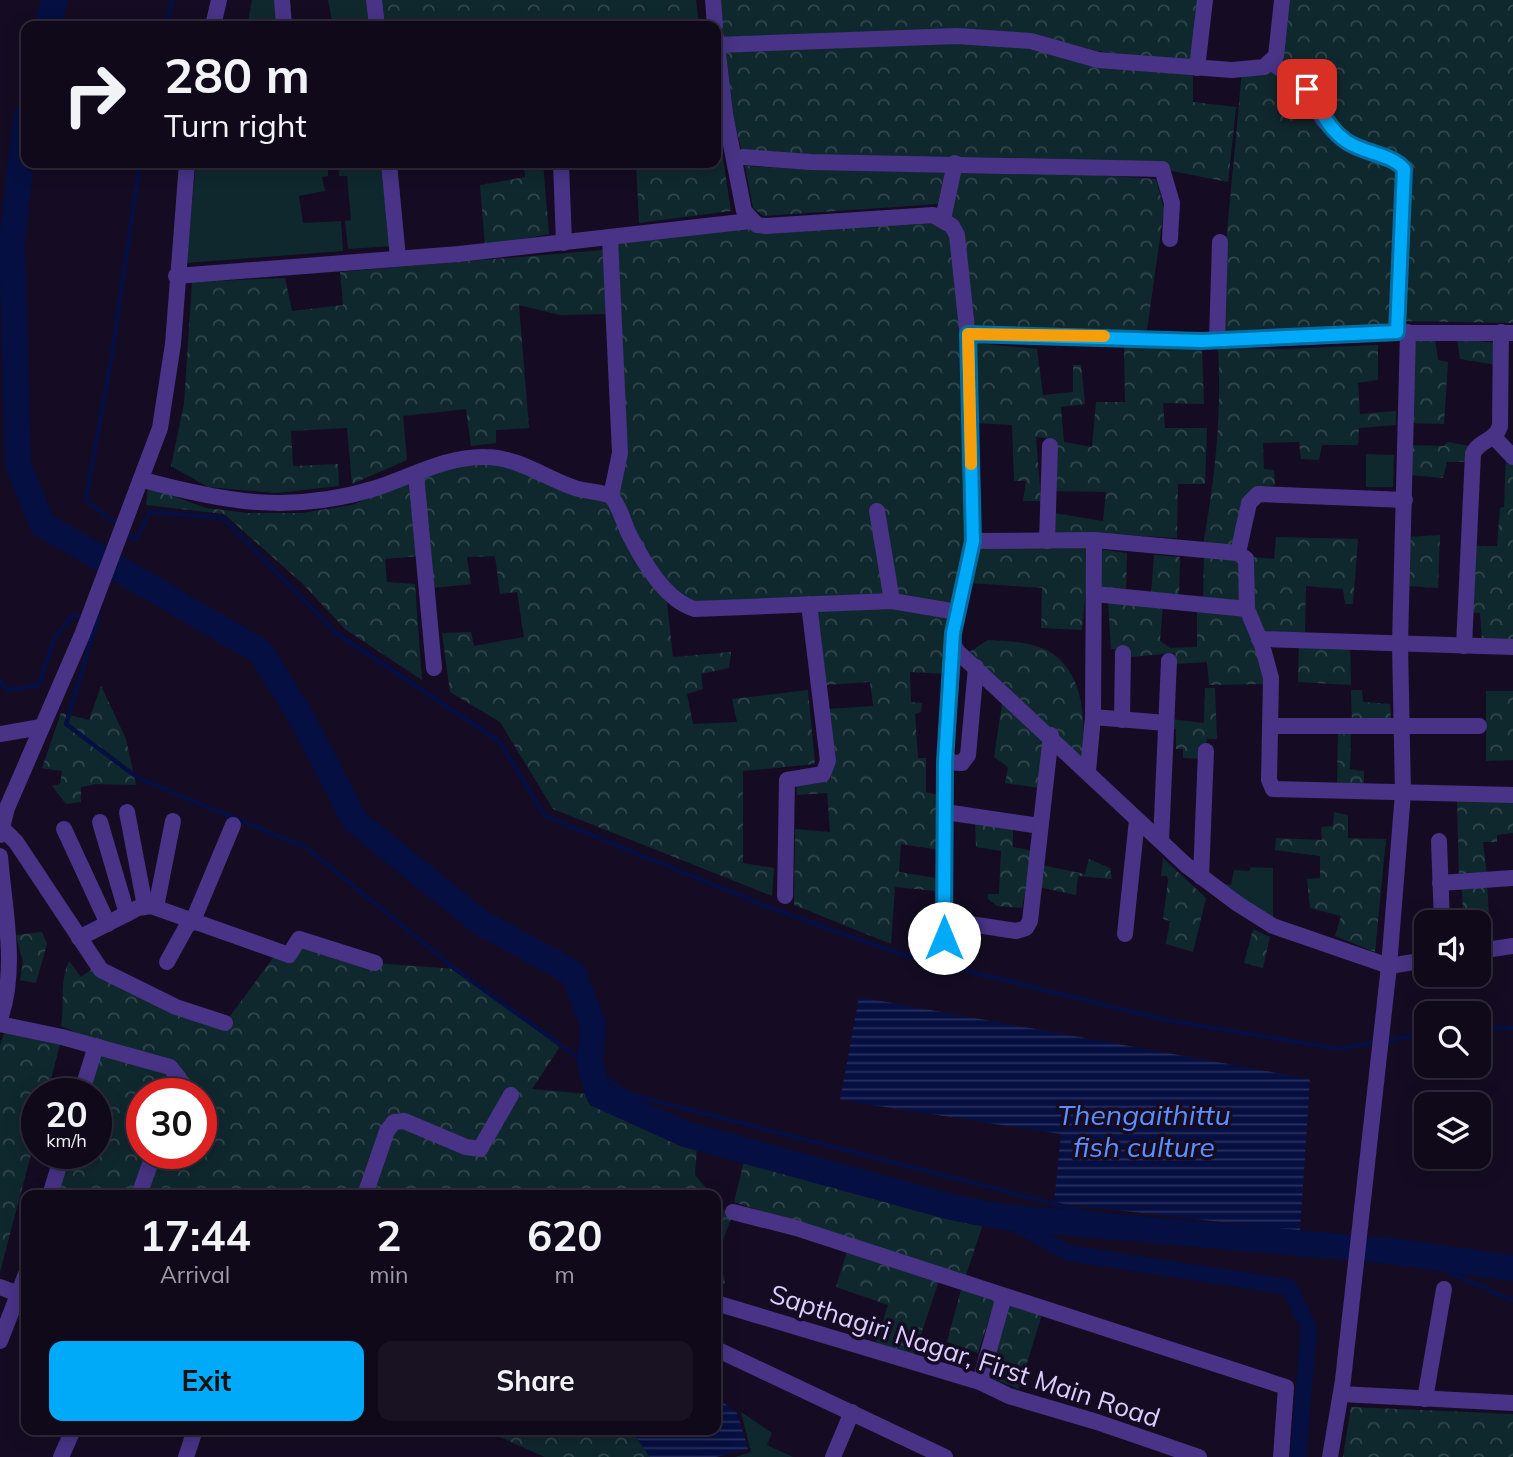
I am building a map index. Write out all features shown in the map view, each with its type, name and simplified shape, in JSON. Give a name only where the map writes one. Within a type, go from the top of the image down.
[{"type":"street","points":[[214,21],[219,0]]},
{"type":"street","points":[[282,0],[284,21]]},
{"type":"street","points":[[374,0],[376,21]]},
{"type":"street","points":[[713,0],[715,21]]},
{"type":"street","points":[[1197,68],[1205,0]]},
{"type":"street","points":[[721,45],[957,36],[1031,41],[1098,60],[1232,70],[1264,66],[1276,56],[1282,0]]},
{"type":"street","points":[[1271,62],[1305,87],[1323,120],[1348,143],[1395,162],[1404,169],[1405,499],[1400,644],[1403,793],[1389,966],[1342,1387],[1330,1457]]},
{"type":"street","points":[[721,88],[739,191],[744,211],[750,221]]},
{"type":"street","points":[[743,158],[811,162],[1162,169],[1172,203],[1170,239]]},
{"type":"street","points":[[943,219],[955,163]]},
{"type":"street","points":[[0,835],[41,727],[82,635],[136,498],[160,428],[173,344],[176,276],[187,168]]},
{"type":"street","points":[[389,168],[398,258]]},
{"type":"street","points":[[561,168],[564,243]]},
{"type":"street","points":[[176,276],[564,243],[750,221],[766,226],[922,214],[943,219],[957,235],[961,249],[968,334],[973,541],[957,612],[945,762],[944,956]]},
{"type":"street","points":[[610,238],[620,453],[611,496],[636,547],[671,597],[681,605],[695,609],[892,601],[957,612]]},
{"type":"street","points":[[1217,340],[1220,242]]},
{"type":"street","points":[[968,334],[1217,340],[1403,332],[1507,332],[1500,426],[1494,437],[1479,445],[1473,454],[1464,646]]},
{"type":"street","points":[[1494,437],[1513,457]]},
{"type":"street","points":[[1047,541],[1050,446]]},
{"type":"street","points":[[143,480],[213,499],[249,504],[302,504],[348,496],[443,464],[485,457],[517,463],[578,489],[611,496]]},
{"type":"street","points":[[416,474],[434,668]]},
{"type":"street","points":[[1238,553],[1249,503],[1258,495],[1405,499]]},
{"type":"street","points":[[877,511],[892,601]]},
{"type":"street","points":[[973,541],[1094,540],[1238,553],[1246,559],[1247,609],[1270,678],[1272,726],[1269,780],[1273,789],[1513,795]]},
{"type":"street","points":[[1088,771],[1093,717],[1094,540]]},
{"type":"street","points":[[1094,594],[1247,609]]},
{"type":"street","points":[[785,896],[788,780],[823,774],[828,761],[809,604]]},
{"type":"street","points":[[1259,639],[1513,647]]},
{"type":"street","points":[[954,646],[1200,877],[1273,926],[1389,966],[1414,962]]},
{"type":"street","points":[[1122,720],[1123,653]]},
{"type":"street","points":[[1161,841],[1168,661]]},
{"type":"street","points":[[945,762],[962,763],[968,755],[976,667]]},
{"type":"street","points":[[1093,717],[1166,723]]},
{"type":"street","points":[[1272,726],[1479,726]]},
{"type":"street","points":[[0,734],[41,727]]},
{"type":"street","points":[[944,920],[1016,931],[1026,928],[1030,921],[1051,735]]},
{"type":"street","points":[[1200,877],[1206,751]]},
{"type":"street","points":[[127,812],[151,907]]},
{"type":"street","points":[[945,813],[1040,826]]},
{"type":"street","points":[[1125,934],[1137,820]]},
{"type":"street","points":[[151,907],[173,821]]},
{"type":"street","points":[[100,822],[127,914]]},
{"type":"street","points":[[167,962],[191,922],[233,825]]},
{"type":"street","points":[[1,827],[16,842],[101,970],[176,1007],[225,1023]]},
{"type":"street","points":[[64,829],[108,924]]},
{"type":"street","points":[[1439,841],[1441,910]]},
{"type":"street","points":[[0,856],[8,959],[7,999],[0,1021],[170,1067],[179,1078]]},
{"type":"street","points":[[1440,883],[1513,878]]},
{"type":"street","points":[[79,938],[127,914],[151,907],[289,955],[299,939],[375,963]]},
{"type":"street","points":[[1491,949],[1513,946]]},
{"type":"street","points":[[86,1078],[96,1046]]},
{"type":"street","points":[[367,1190],[387,1131],[394,1122],[404,1121],[466,1147],[480,1149],[511,1095]]},
{"type":"street","points":[[52,1190],[58,1169]]},
{"type":"street","points":[[141,1190],[148,1169]]},
{"type":"street","points":[[733,1212],[796,1228],[1286,1387],[1281,1457]]},
{"type":"street","points":[[0,1287],[21,1295]]},
{"type":"street","points":[[1425,1399],[1444,1289]]},
{"type":"street","points":[[980,1382],[1004,1296]]},
{"type":"street","points":[[0,1341],[21,1300]]},
{"type":"street","name":"Sapthagiri Nagar, First Main Road","points":[[721,1304],[980,1382],[1009,1396],[1097,1422],[1199,1457]]},
{"type":"street","points":[[721,1352],[852,1412],[923,1452],[945,1457]]},
{"type":"street","points":[[1342,1387],[1425,1399],[1513,1403]]},
{"type":"street","points":[[833,1457],[852,1412]]},
{"type":"street","points":[[61,1457],[71,1435]]},
{"type":"street","points":[[186,1457],[193,1435]]},
{"type":"green space","points":[[252,0],[275,0],[276,21],[248,21]]},
{"type":"green space","points":[[328,0],[372,0],[374,21],[332,21]]},
{"type":"green space","points":[[379,0],[696,0],[698,21],[381,21]]},
{"type":"green space","points":[[712,0],[1203,0],[1195,62],[1088,50],[1193,67],[1193,102],[1236,107],[1228,182],[1162,169],[743,157],[721,66],[721,21],[714,21]]},
{"type":"green space","points":[[1283,0],[1513,0],[1513,323],[1398,321],[1397,333],[1217,340],[1242,71],[1280,60]]},
{"type":"green space","points":[[721,145],[731,211],[639,223],[636,168],[721,168]]},
{"type":"green space","points":[[745,166],[799,169],[946,168],[938,204],[764,216],[753,208]]},
{"type":"green space","points":[[958,166],[1156,179],[1164,209],[1147,330],[1061,332],[975,326],[948,217]]},
{"type":"green space","points":[[196,168],[328,168],[328,176],[322,177],[325,191],[299,196],[303,223],[341,221],[343,251],[186,263]]},
{"type":"green space","points":[[338,168],[386,168],[393,246],[348,249],[345,221],[351,220],[347,176],[339,176]]},
{"type":"green space","points":[[524,168],[543,168],[549,234],[485,246],[480,185],[525,177]]},
{"type":"green space","points":[[922,214],[957,235],[973,541],[957,612],[892,601],[695,609],[660,581],[616,503],[610,238]]},
{"type":"green space","points":[[603,250],[606,314],[560,315],[519,305],[529,428],[496,430],[496,443],[471,446],[466,409],[403,416],[407,460],[352,484],[347,428],[291,431],[293,466],[338,464],[339,486],[277,493],[208,487],[171,466],[184,404],[192,282],[285,278],[292,311],[343,305],[340,272]]},
{"type":"green space","points":[[1412,337],[1435,339],[1438,360],[1448,362],[1444,424],[1410,423]]},
{"type":"green space","points":[[1457,339],[1496,343],[1497,365],[1460,359]]},
{"type":"green space","points":[[1124,342],[1202,348],[1204,404],[1163,403],[1165,428],[1207,428],[1205,484],[1178,484],[1177,538],[1093,533],[1052,534],[1054,513],[1103,521],[1106,492],[1056,491],[1054,439],[1036,437],[1041,501],[1023,501],[1026,481],[1014,481],[1012,425],[977,423],[975,343],[1037,349],[1043,395],[1073,392],[1073,365],[1081,365],[1085,404],[1061,407],[1064,442],[1092,447],[1096,402],[1125,402]]},
{"type":"green space","points":[[1378,345],[1378,380],[1358,383],[1360,414],[1396,411],[1396,425],[1359,428],[1358,445],[1322,445],[1319,460],[1301,459],[1299,442],[1263,443],[1264,469],[1274,470],[1275,485],[1262,487],[1247,497],[1242,505],[1233,548],[1203,545],[1217,447],[1218,348],[1282,349]]},
{"type":"green space","points":[[1447,442],[1470,446],[1470,462],[1447,462],[1443,478],[1410,475],[1411,445],[1444,446]]},
{"type":"green space","points":[[1366,454],[1394,455],[1393,487],[1366,487]]},
{"type":"green space","points":[[1506,456],[1513,463],[1513,643],[1482,640],[1480,613],[1469,612],[1472,546],[1497,546],[1500,508],[1504,507]]},
{"type":"green space","points":[[483,461],[509,466],[608,501],[626,541],[667,603],[673,657],[731,652],[729,668],[701,674],[703,689],[687,694],[693,724],[737,722],[732,699],[808,690],[815,764],[743,771],[743,863],[774,868],[772,896],[553,809],[500,722],[450,692],[442,633],[471,632],[474,646],[524,637],[517,592],[500,594],[495,556],[467,557],[471,584],[433,588],[421,478],[438,470]]},
{"type":"green space","points":[[411,481],[419,556],[385,559],[387,582],[415,584],[422,680],[345,629],[302,583],[224,514],[146,505],[148,487],[206,508],[248,513],[302,513],[352,505]]},
{"type":"green space","points":[[1440,535],[1438,588],[1408,586],[1407,537]]},
{"type":"green space","points":[[1276,537],[1358,539],[1353,604],[1345,604],[1343,589],[1306,586],[1305,632],[1263,635],[1254,608],[1252,557],[1274,559]]},
{"type":"green space","points":[[1090,545],[1082,630],[1041,628],[1042,588],[970,583],[977,546]]},
{"type":"green space","points":[[1098,549],[1127,553],[1126,593],[1097,590]]},
{"type":"green space","points":[[1154,555],[1180,557],[1179,598],[1151,596]]},
{"type":"green space","points":[[1204,556],[1241,559],[1241,605],[1203,601]]},
{"type":"green space","points":[[1108,601],[1163,606],[1160,641],[1170,648],[1197,647],[1197,609],[1243,616],[1256,648],[1264,684],[1209,685],[1207,662],[1176,664],[1175,653],[1130,657],[1130,649],[1111,649]]},
{"type":"green space","points":[[897,606],[949,617],[945,634],[947,674],[910,672],[911,702],[922,703],[921,712],[915,714],[918,758],[926,758],[926,792],[939,795],[939,850],[901,844],[899,872],[936,878],[936,891],[895,887],[891,944],[794,905],[795,829],[830,832],[827,793],[797,795],[796,782],[831,779],[828,709],[873,706],[870,682],[825,685],[817,609]]},
{"type":"green space","points":[[988,640],[1032,645],[1049,652],[1062,662],[1072,675],[1082,708],[1083,760],[966,654]]},
{"type":"green space","points":[[1299,643],[1350,646],[1351,685],[1298,682]]},
{"type":"green space","points":[[101,686],[126,739],[136,785],[97,784],[81,787],[81,802],[66,804],[52,786],[60,784],[62,771],[42,768],[61,713],[89,720]]},
{"type":"green space","points":[[1205,688],[1215,688],[1217,739],[1207,739],[1203,759],[1183,758],[1183,749],[1176,749],[1176,729],[1169,728],[1170,719],[1204,723]]},
{"type":"green space","points":[[1351,690],[1362,690],[1363,702],[1390,704],[1391,719],[1352,723]]},
{"type":"green space","points":[[1486,691],[1513,691],[1513,760],[1486,761]]},
{"type":"green space","points":[[1003,697],[1045,737],[1039,788],[1005,783],[1008,767],[994,757]]},
{"type":"green space","points":[[1338,732],[1351,732],[1350,769],[1364,771],[1364,787],[1337,787]]},
{"type":"green space","points":[[1457,799],[1513,799],[1513,833],[1497,835],[1497,842],[1483,842],[1487,876],[1459,879]]},
{"type":"green space","points":[[1334,812],[1348,815],[1348,838],[1386,839],[1375,952],[1335,936],[1341,916],[1310,908],[1307,879],[1320,878],[1320,856],[1275,850],[1276,838],[1322,840],[1321,827],[1333,826]]},
{"type":"green space","points":[[975,822],[1013,828],[1013,847],[1033,851],[1022,908],[997,906],[988,899],[988,894],[999,894],[1001,851],[976,847]]},
{"type":"green space","points":[[1163,858],[1206,898],[1193,952],[1166,944],[1170,921],[1163,919],[1168,881],[1167,876],[1161,876]]},
{"type":"green space","points":[[1089,859],[1110,868],[1112,879],[1078,876],[1076,895],[1039,887],[1041,865],[1085,874]]},
{"type":"green space","points":[[1251,867],[1273,868],[1273,920],[1219,883],[1231,885],[1234,870],[1249,871]]},
{"type":"green space","points":[[1487,884],[1489,910],[1463,910],[1462,885]]},
{"type":"green space","points":[[1253,929],[1270,937],[1263,968],[1244,963]]},
{"type":"green space","points":[[42,932],[47,944],[36,983],[20,980],[23,962],[16,935]]},
{"type":"green space","points":[[311,943],[375,963],[455,969],[561,1045],[532,1089],[599,1095],[697,1146],[695,1175],[708,1190],[148,1190],[155,1169],[217,1169],[217,1078],[182,1078],[175,1075],[174,1078],[126,1078],[126,1169],[144,1169],[137,1190],[57,1190],[63,1169],[112,1169],[112,1078],[92,1078],[102,1048],[136,1058],[61,1026],[63,985],[69,961],[81,977],[92,969],[225,1023],[278,951]]},
{"type":"green space","points":[[7,1025],[62,1037],[51,1078],[21,1078],[21,1169],[27,1169],[0,1272],[0,1045]]},
{"type":"green space","points":[[745,1157],[984,1221],[965,1278],[734,1202]]},
{"type":"green space","points":[[721,1206],[731,1219],[721,1246]]},
{"type":"green space","points":[[848,1248],[940,1278],[914,1355],[876,1343],[888,1305],[836,1287]]},
{"type":"green space","points":[[721,1262],[725,1283],[721,1287]]},
{"type":"green space","points":[[962,1286],[996,1297],[978,1353],[947,1342]]},
{"type":"green space","points":[[1008,1304],[1042,1314],[1019,1389],[986,1376]]},
{"type":"green space","points":[[1351,1407],[1513,1414],[1513,1457],[1343,1457]]},
{"type":"green space","points":[[741,1412],[772,1433],[767,1445],[793,1457],[735,1457],[751,1452]]},
{"type":"green space","points":[[495,1435],[635,1435],[650,1457],[545,1457]]},
{"type":"water","name":"Thengaithittu fish culture","points":[[859,997],[1310,1079],[1300,1231],[1054,1203],[1061,1134],[840,1100]]},
{"type":"water","points":[[721,1401],[737,1413],[748,1449],[716,1457],[650,1457],[635,1435],[721,1435]]},
{"type":"waterway","points":[[49,21],[55,0]]},
{"type":"waterway","points":[[167,21],[172,0]]},
{"type":"waterway","points":[[21,162],[12,243],[18,464],[42,524],[261,652],[301,717],[355,821],[480,922],[573,973],[593,1025],[590,1065],[599,1095],[685,1134],[951,1207],[1003,1217],[1390,1251],[1513,1268]]},
{"type":"waterway","points":[[118,526],[86,500],[112,354],[139,168]]},
{"type":"waterway","points":[[125,532],[135,541],[150,512],[223,518],[336,633],[499,741],[545,816],[768,907],[900,954],[1165,1020],[1339,1049],[1377,1042]]},
{"type":"waterway","points":[[92,615],[99,614],[66,724],[138,778],[307,848],[455,969],[629,1094],[1109,1218],[1355,1239]]},
{"type":"waterway","points":[[0,681],[7,690],[39,685],[54,639],[72,616],[84,616]]},
{"type":"waterway","points":[[1491,1028],[1513,1028]]},
{"type":"waterway","points":[[1386,1041],[1414,1035]]},
{"type":"waterway","points":[[1003,1217],[1068,1253],[1289,1287],[1309,1329],[1298,1457]]},
{"type":"waterway","points":[[1364,1240],[1386,1243],[1513,1301]]},
{"type":"slow traffic","points":[[971,464],[968,334],[1104,336]]},
{"type":"route","points":[[944,938],[945,762],[953,633],[973,541],[968,334],[1122,336],[1202,341],[1397,332],[1404,169],[1402,165],[1348,143],[1333,131],[1323,120],[1307,89]]}]
